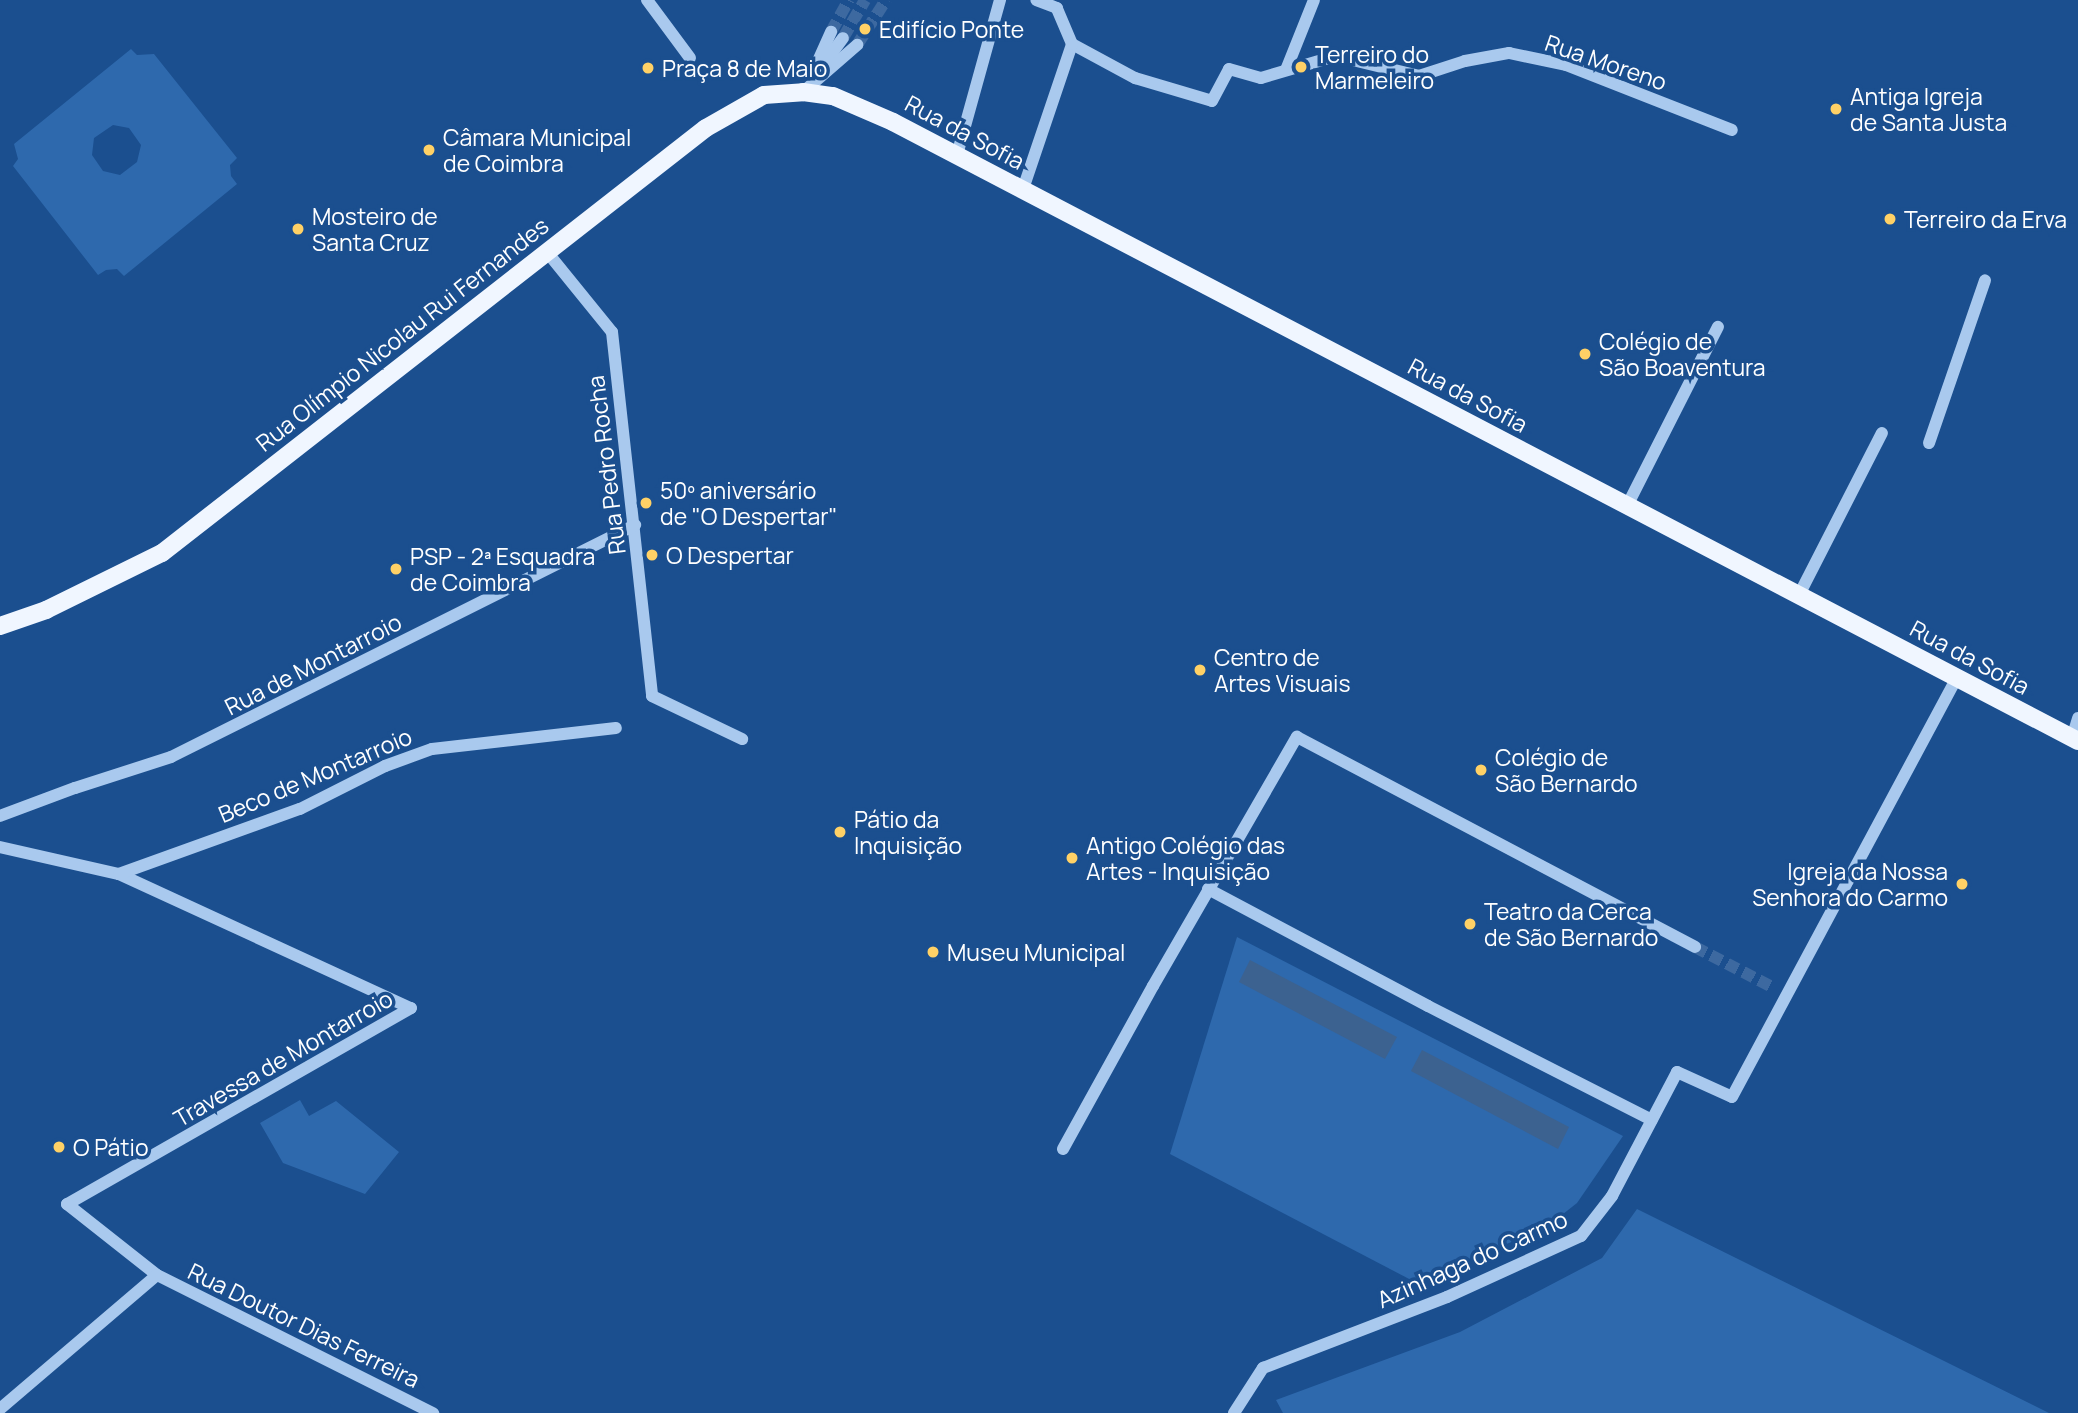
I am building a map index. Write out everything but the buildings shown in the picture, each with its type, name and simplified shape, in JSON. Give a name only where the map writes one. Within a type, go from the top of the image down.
[{"type":"main road","name":"Rua Olímpio Nicolau Rui Fernandes","points":[[0,626],[46,610],[162,553],[726,114],[764,95],[803,92],[833,96]]},
{"type":"main road","name":"Rua da Sofia","points":[[833,96],[874,112],[2075,739]]},
{"type":"street","points":[[647,0],[690,58]]},
{"type":"street","points":[[957,155],[1000,0]]},
{"type":"street","points":[[1023,190],[1072,44],[1058,4],[1036,0]]},
{"type":"street","points":[[1286,70],[1314,0]]},
{"type":"street","points":[[803,92],[837,35]]},
{"type":"street","name":"Rua Moreno","points":[[1072,44],[1135,78],[1212,101],[1228,69],[1261,78],[1336,56],[1419,76],[1465,61],[1509,53],[1566,65],[1732,130]]},
{"type":"street","points":[[803,92],[857,45]]},
{"type":"street","name":"Rua Pedro Rocha","points":[[547,252],[612,332],[652,696],[742,739]]},
{"type":"street","points":[[1929,443],[1985,280]]},
{"type":"street","points":[[1627,506],[1717,327]]},
{"type":"street","points":[[1798,595],[1882,433]]},
{"type":"street","name":"Rua de Montarroio","points":[[0,816],[75,788],[172,757],[635,525]]},
{"type":"street","name":"Azinhaga do Carmo","points":[[1234,1413],[1263,1368],[1447,1297],[1581,1236],[1612,1196],[1677,1072],[1732,1097],[1780,992],[1957,677]]},
{"type":"street","points":[[2075,739],[2078,718]]},
{"type":"street","name":"Beco de Montarroio","points":[[119,874],[300,809],[373,772],[432,749],[616,728]]},
{"type":"street","points":[[1063,1149],[1208,889],[1297,737],[1696,947]]},
{"type":"street","name":"Travessa de Montarroio","points":[[0,847],[119,874],[411,1009],[67,1204],[157,1275]]},
{"type":"street","points":[[1208,889],[1427,1006],[1653,1119]]},
{"type":"street","points":[[0,1409],[157,1275]]},
{"type":"street","name":"Rua Doutor Dias Ferreira","points":[[157,1275],[433,1413]]},
{"type":"shaded area","points":[[131,49],[137,55],[154,54],[237,158],[230,165],[231,176],[237,184],[124,276],[117,269],[106,270],[98,275],[13,166],[18,159],[14,144]],"holes":[[[113,125],[129,128],[141,145],[137,162],[120,175],[103,171],[92,155],[94,138]]]},
{"type":"shaded area","points":[[1237,937],[1623,1136],[1577,1203],[1544,1229],[1413,1281],[1170,1154]]},
{"type":"shaded area","points":[[1250,960],[1397,1037],[1385,1059],[1239,982]]},
{"type":"shaded area","points":[[1422,1050],[1569,1127],[1558,1149],[1411,1071]]},
{"type":"shaded area","points":[[300,1100],[309,1116],[336,1101],[399,1152],[365,1194],[283,1163],[260,1123]]},
{"type":"shaded area","points":[[1637,1209],[2049,1413],[1283,1413],[1276,1400],[1460,1332],[1602,1258]]},
{"type":"tunnel","points":[[831,32],[849,0]]},
{"type":"tunnel","points":[[843,38],[865,0]]},
{"type":"tunnel","points":[[857,45],[886,0]]},
{"type":"tunnel","points":[[1695,947],[1774,988]]},
{"type":"place","name":"Edifício Ponte","points":[[865,29]]},
{"type":"place","name":"Terreiro do Marmeleiro","points":[[1301,67]]},
{"type":"place","name":"Praça 8 de Maio","points":[[648,68]]},
{"type":"place","name":"Antiga Igreja de Santa Justa","points":[[1836,109]]},
{"type":"place","name":"Câmara Municipal de Coimbra","points":[[429,150]]},
{"type":"place","name":"Terreiro da Erva","points":[[1890,219]]},
{"type":"place","name":"Mosteiro de Santa Cruz","points":[[298,229]]},
{"type":"place","name":"Colégio de São Boaventura","points":[[1585,354]]},
{"type":"place","name":"50º aniversário de \"O Despertar\"","points":[[646,503]]},
{"type":"place","name":"O Despertar","points":[[652,555]]},
{"type":"place","name":"PSP - 2ª Esquadra de Coimbra","points":[[396,569]]},
{"type":"place","name":"Centro de Artes Visuais","points":[[1200,670]]},
{"type":"place","name":"Colégio de São Bernardo","points":[[1481,770]]},
{"type":"place","name":"Pátio da Inquisição","points":[[840,832]]},
{"type":"place","name":"Antigo Colégio das Artes - Inquisição","points":[[1072,858]]},
{"type":"place","name":"Igreja da Nossa Senhora do Carmo","points":[[1962,884]]},
{"type":"place","name":"Teatro da Cerca de São Bernardo","points":[[1470,924]]},
{"type":"place","name":"Museu Municipal","points":[[933,952]]},
{"type":"place","name":"O Pátio","points":[[59,1147]]}]
